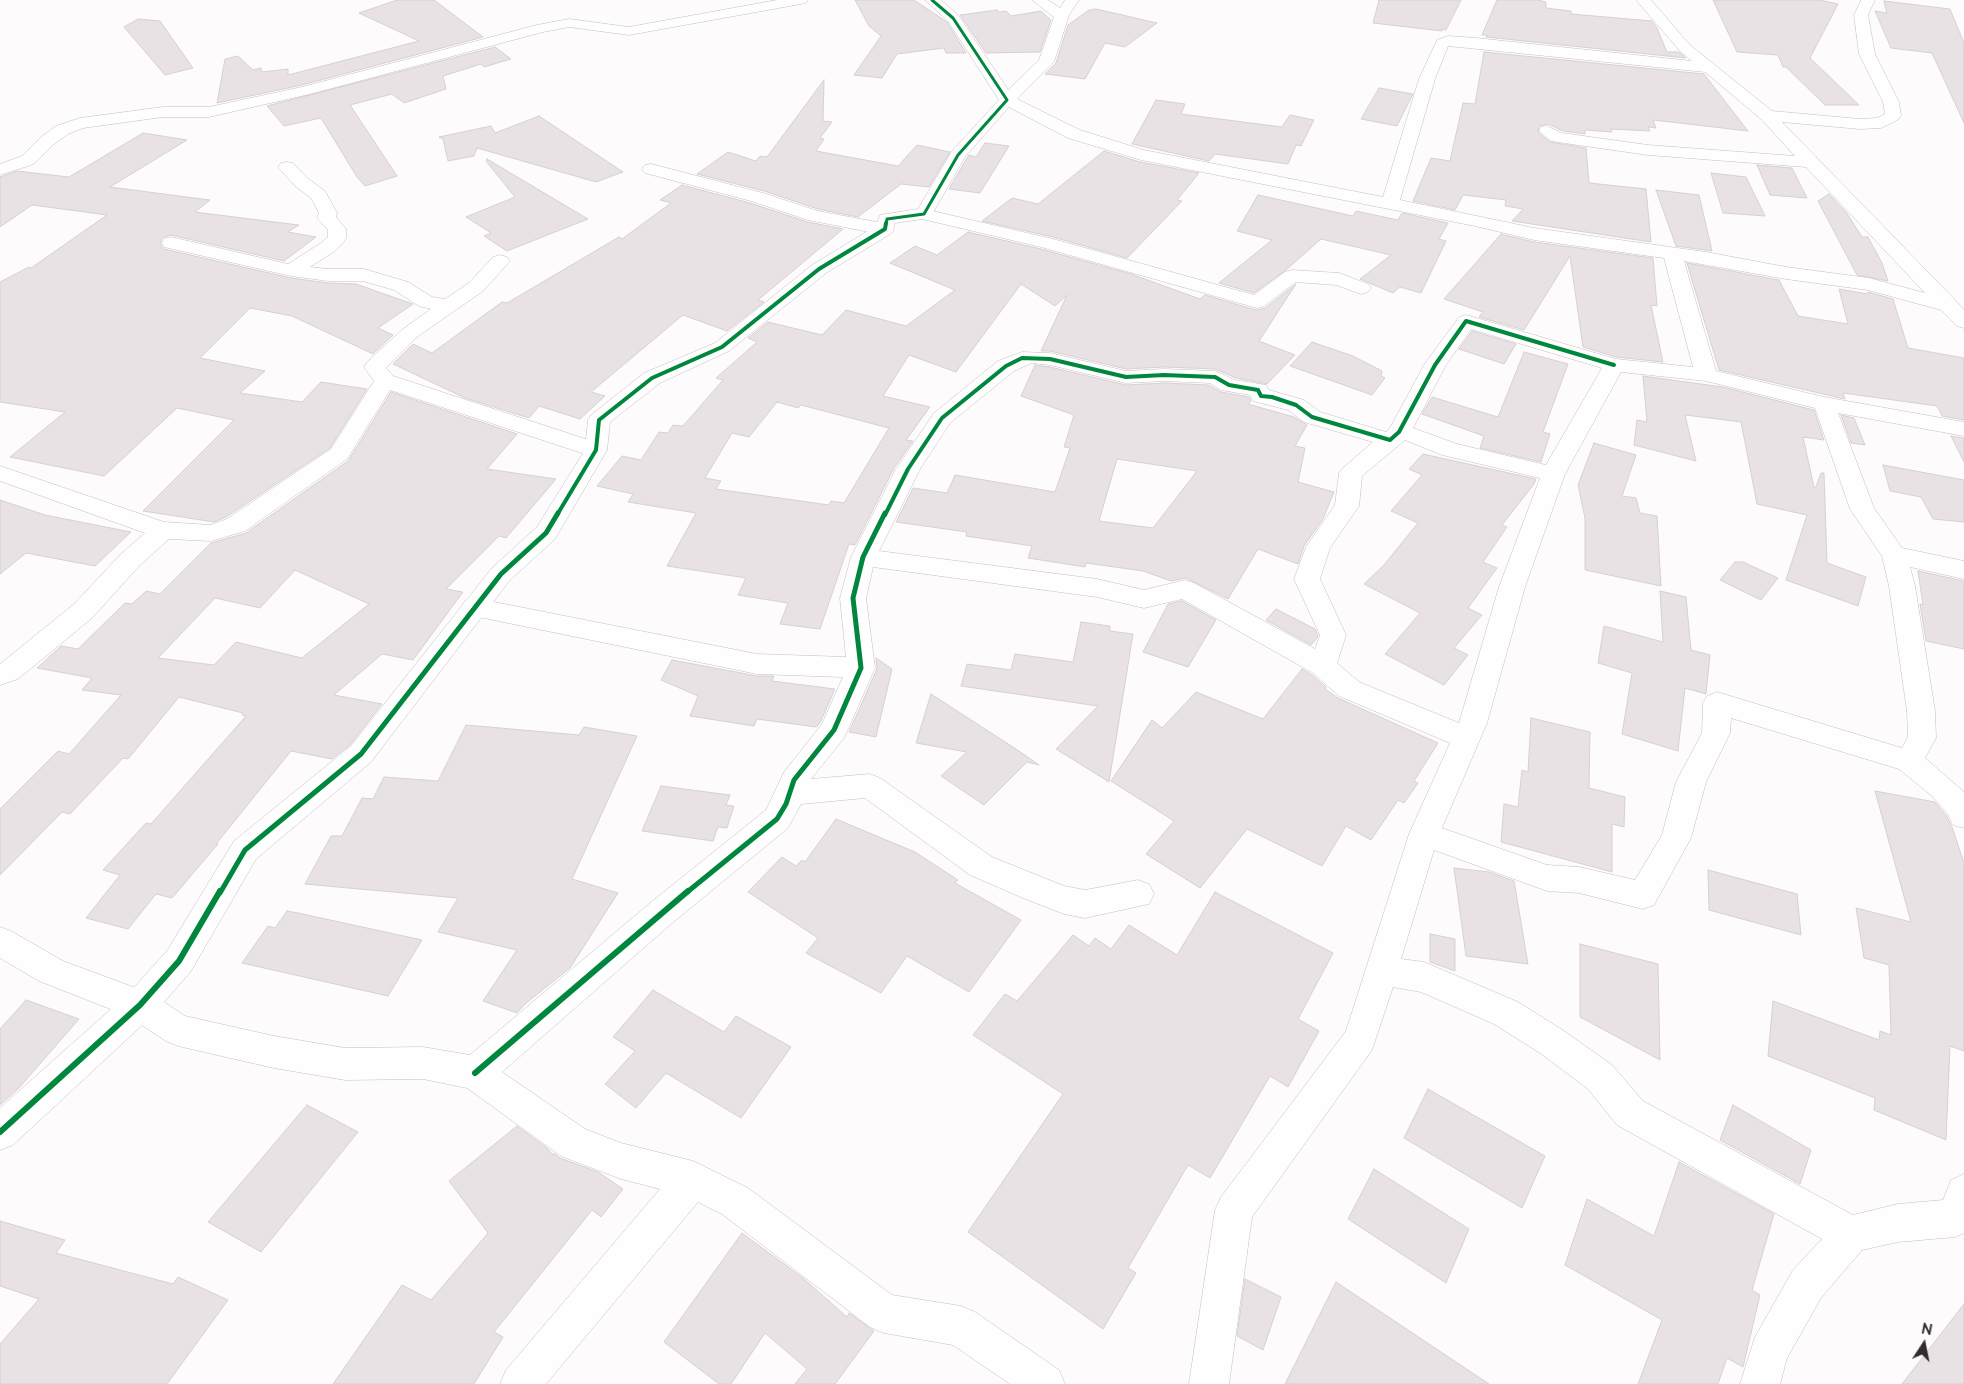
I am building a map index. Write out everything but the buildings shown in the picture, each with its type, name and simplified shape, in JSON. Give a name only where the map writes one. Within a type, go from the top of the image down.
[{"type":"street","points":[[0,170],[28,160],[55,136],[80,123],[163,112],[217,110],[304,91],[542,28],[568,23],[629,31],[801,0]]},
{"type":"street","points":[[932,0],[953,18],[1007,100],[1074,134],[1141,155],[1475,220],[1534,234],[1869,284],[1950,306]]},
{"type":"street","points":[[1039,0],[1062,16]]},
{"type":"street","points":[[924,214],[958,155],[1007,100],[1046,62],[1062,16],[1072,0]]},
{"type":"street","points":[[1643,0],[1685,48],[1767,116],[1964,322]]},
{"type":"street","points":[[1767,116],[1860,124],[1881,123],[1893,116],[1891,102],[1868,54],[1861,15],[1868,0]]},
{"type":"street","points":[[1390,204],[1427,79],[1442,43],[1448,41],[1476,43],[1710,68]]},
{"type":"street","points":[[1548,131],[1557,137],[1648,150],[1811,162]]},
{"type":"street","points":[[287,167],[301,182],[319,195],[328,213],[326,218],[337,229],[337,238],[328,247],[291,270]]},
{"type":"street","points":[[651,169],[757,197],[814,216],[885,229]]},
{"type":"street","points":[[885,229],[886,219],[924,214],[1046,243],[1257,302],[1292,276],[1339,279],[1361,288]]},
{"type":"street","points":[[0,1132],[140,1005],[179,961],[245,850],[360,754],[501,574],[546,533],[596,450],[599,420],[652,378],[722,347],[819,269],[885,229]]},
{"type":"street","points":[[171,243],[291,270],[328,275],[364,275],[401,286],[426,302],[450,306]]},
{"type":"street","points":[[1672,254],[1706,375]]},
{"type":"street","points":[[500,261],[476,287],[410,333],[375,367],[385,381],[596,450]]},
{"type":"street","points":[[1323,666],[1333,635],[1307,579],[1318,547],[1347,506],[1351,472],[1395,436],[1435,365],[1466,321],[1614,365],[1706,375],[1824,404],[1964,429]]},
{"type":"street","points":[[475,1073],[660,914],[777,819],[786,804],[794,780],[834,730],[861,668],[853,598],[864,557],[908,469],[942,418],[1006,366],[1022,358],[1032,357],[1050,359],[1126,377],[1164,375],[1215,377],[1229,385],[1258,390],[1261,396],[1296,405],[1312,417],[1395,436],[1410,434],[1450,450],[1553,474]]},
{"type":"street","points":[[1209,1384],[1234,1210],[1360,1039],[1424,834],[1467,738],[1500,633],[1512,587],[1553,474],[1614,365]]},
{"type":"street","points":[[0,473],[163,530],[211,533],[236,524],[339,454],[385,381]]},
{"type":"street","points":[[1824,404],[1862,509],[1894,555],[1902,586],[1921,711],[1922,738],[1909,762]]},
{"type":"street","points":[[0,675],[8,672],[83,611],[130,560],[163,530]]},
{"type":"street","points":[[1894,555],[1964,570]]},
{"type":"street","points":[[864,557],[1097,588],[1144,599],[1186,589],[1323,666],[1349,689],[1467,738]]},
{"type":"street","points":[[474,607],[757,664],[861,668]]},
{"type":"street","points":[[1424,834],[1547,878],[1579,880],[1643,895],[1676,838],[1691,782],[1716,733],[1717,703],[1909,762],[1942,788],[1960,807],[1964,816]]},
{"type":"street","points":[[790,793],[870,786],[981,866],[1034,889],[1064,900],[1085,904],[1109,901],[1138,894]]},
{"type":"street","points":[[0,941],[51,971],[140,1005],[178,1030],[274,1052],[345,1064],[424,1063],[475,1073],[574,1143],[621,1161],[693,1179],[735,1201],[884,1313],[961,1326],[1045,1384]]},
{"type":"street","points":[[1381,971],[1424,977],[1506,1013],[1552,1042],[1600,1077],[1630,1113],[1851,1234]]},
{"type":"street","points":[[520,1384],[693,1179]]},
{"type":"street","points":[[1760,1384],[1769,1351],[1807,1284],[1851,1234],[1898,1223],[1955,1218],[1964,1193]]},
{"type":"cycle path","points":[[0,1132],[140,1005],[179,961],[245,850],[361,754],[501,574],[546,533],[596,450],[599,420],[652,378],[722,347],[819,269],[885,229],[887,219],[924,214],[958,155],[1007,100],[953,18],[932,0]]},
{"type":"cycle path","points":[[475,1073],[660,914],[777,819],[786,804],[794,780],[834,730],[861,668],[853,598],[863,557],[908,469],[942,418],[1006,366],[1022,358],[1032,357],[1050,359],[1126,377],[1164,375],[1215,377],[1229,385],[1258,390],[1261,396],[1272,397],[1296,405],[1312,417],[1390,440],[1399,432],[1435,365],[1466,321],[1614,365]]}]
